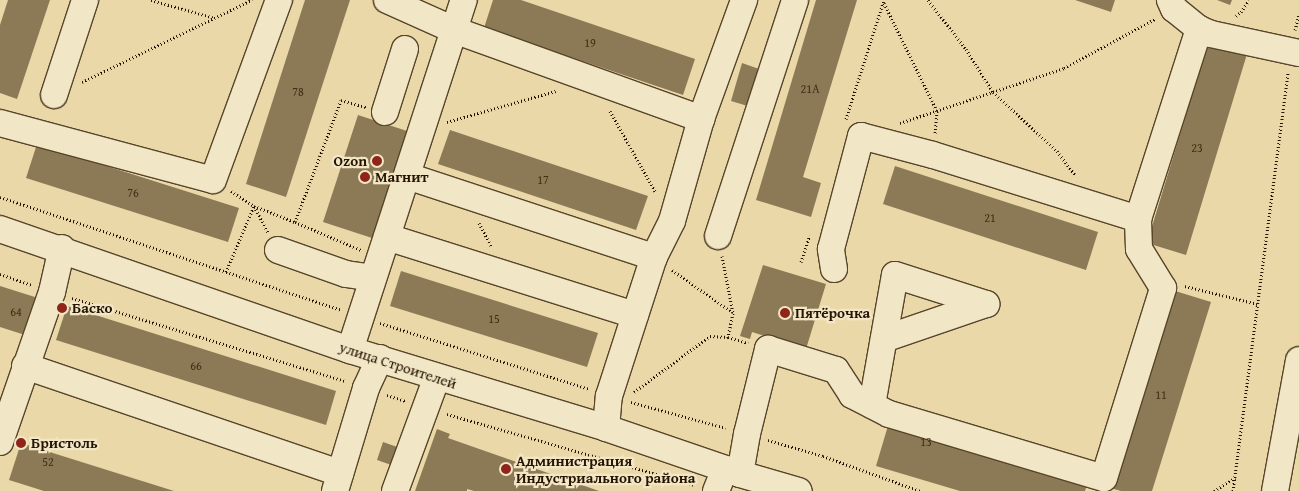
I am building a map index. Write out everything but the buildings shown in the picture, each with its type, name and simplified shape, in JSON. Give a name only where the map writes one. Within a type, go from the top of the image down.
[{"type":"street","points":[[54,95],[85,0]]},
{"type":"street","points":[[0,123],[213,180],[279,0]]},
{"type":"street","points":[[386,0],[454,30],[701,119]]},
{"type":"street","points":[[350,350],[464,0]]},
{"type":"street","points":[[606,428],[616,398],[635,315],[654,257],[672,221],[701,119],[744,0]]},
{"type":"street","points":[[718,236],[795,0]]},
{"type":"street","points":[[1172,5],[1199,29],[1211,34],[1295,52]]},
{"type":"street","points":[[727,478],[747,434],[768,349],[836,370],[852,395],[889,414],[1104,485],[1163,288],[1139,249],[1138,219],[1199,29]]},
{"type":"street","points":[[386,112],[405,49]]},
{"type":"street","points":[[395,84],[433,95]]},
{"type":"street","points":[[834,269],[831,249],[861,136],[933,155],[1138,219]]},
{"type":"street","points":[[407,176],[654,257]]},
{"type":"street","name":"улица Строителей","points":[[0,229],[62,248],[350,350],[606,428],[727,478],[799,491]]},
{"type":"street","points":[[0,442],[52,292],[62,248]]},
{"type":"street","points":[[278,250],[346,274],[380,258],[504,274],[635,315]]},
{"type":"street","points":[[872,405],[884,339]]},
{"type":"street","points":[[25,366],[337,482],[366,388],[380,358]]},
{"type":"street","points":[[1275,491],[1299,360]]},
{"type":"street","points":[[395,491],[437,377]]},
{"type":"path","points":[[151,0],[215,18]]},
{"type":"path","points":[[54,95],[252,0]]},
{"type":"path","points":[[928,0],[966,49],[993,92],[1027,121],[1075,172],[1083,202]]},
{"type":"path","points":[[884,2],[937,111],[933,155]]},
{"type":"path","points":[[899,124],[1064,68],[1172,5]]},
{"type":"path","points":[[1232,491],[1299,14]]},
{"type":"path","points":[[422,129],[594,80],[672,221]]},
{"type":"path","points":[[295,222],[341,100],[386,112]]},
{"type":"path","points":[[213,180],[254,206],[380,258]]},
{"type":"path","points":[[466,195],[504,274]]},
{"type":"path","points":[[0,197],[616,398],[823,456],[920,491]]},
{"type":"path","points":[[254,206],[278,250]]},
{"type":"path","points":[[226,272],[254,206]]},
{"type":"path","points":[[616,398],[710,336],[728,336],[733,313],[718,236]]},
{"type":"path","points":[[654,257],[733,313]]},
{"type":"path","points":[[1158,279],[1258,304]]},
{"type":"path","points":[[1214,491],[1234,478]]},
{"type":"place","name":"Ozon","points":[[377,161]]},
{"type":"place","name":"Магнит","points":[[365,177]]},
{"type":"place","name":"Баско","points":[[62,308]]},
{"type":"place","name":"Пятёрочка","points":[[785,313]]},
{"type":"place","name":"Бристоль","points":[[21,443]]},
{"type":"place","name":"Администрация Индустриального района","points":[[506,469]]}]
